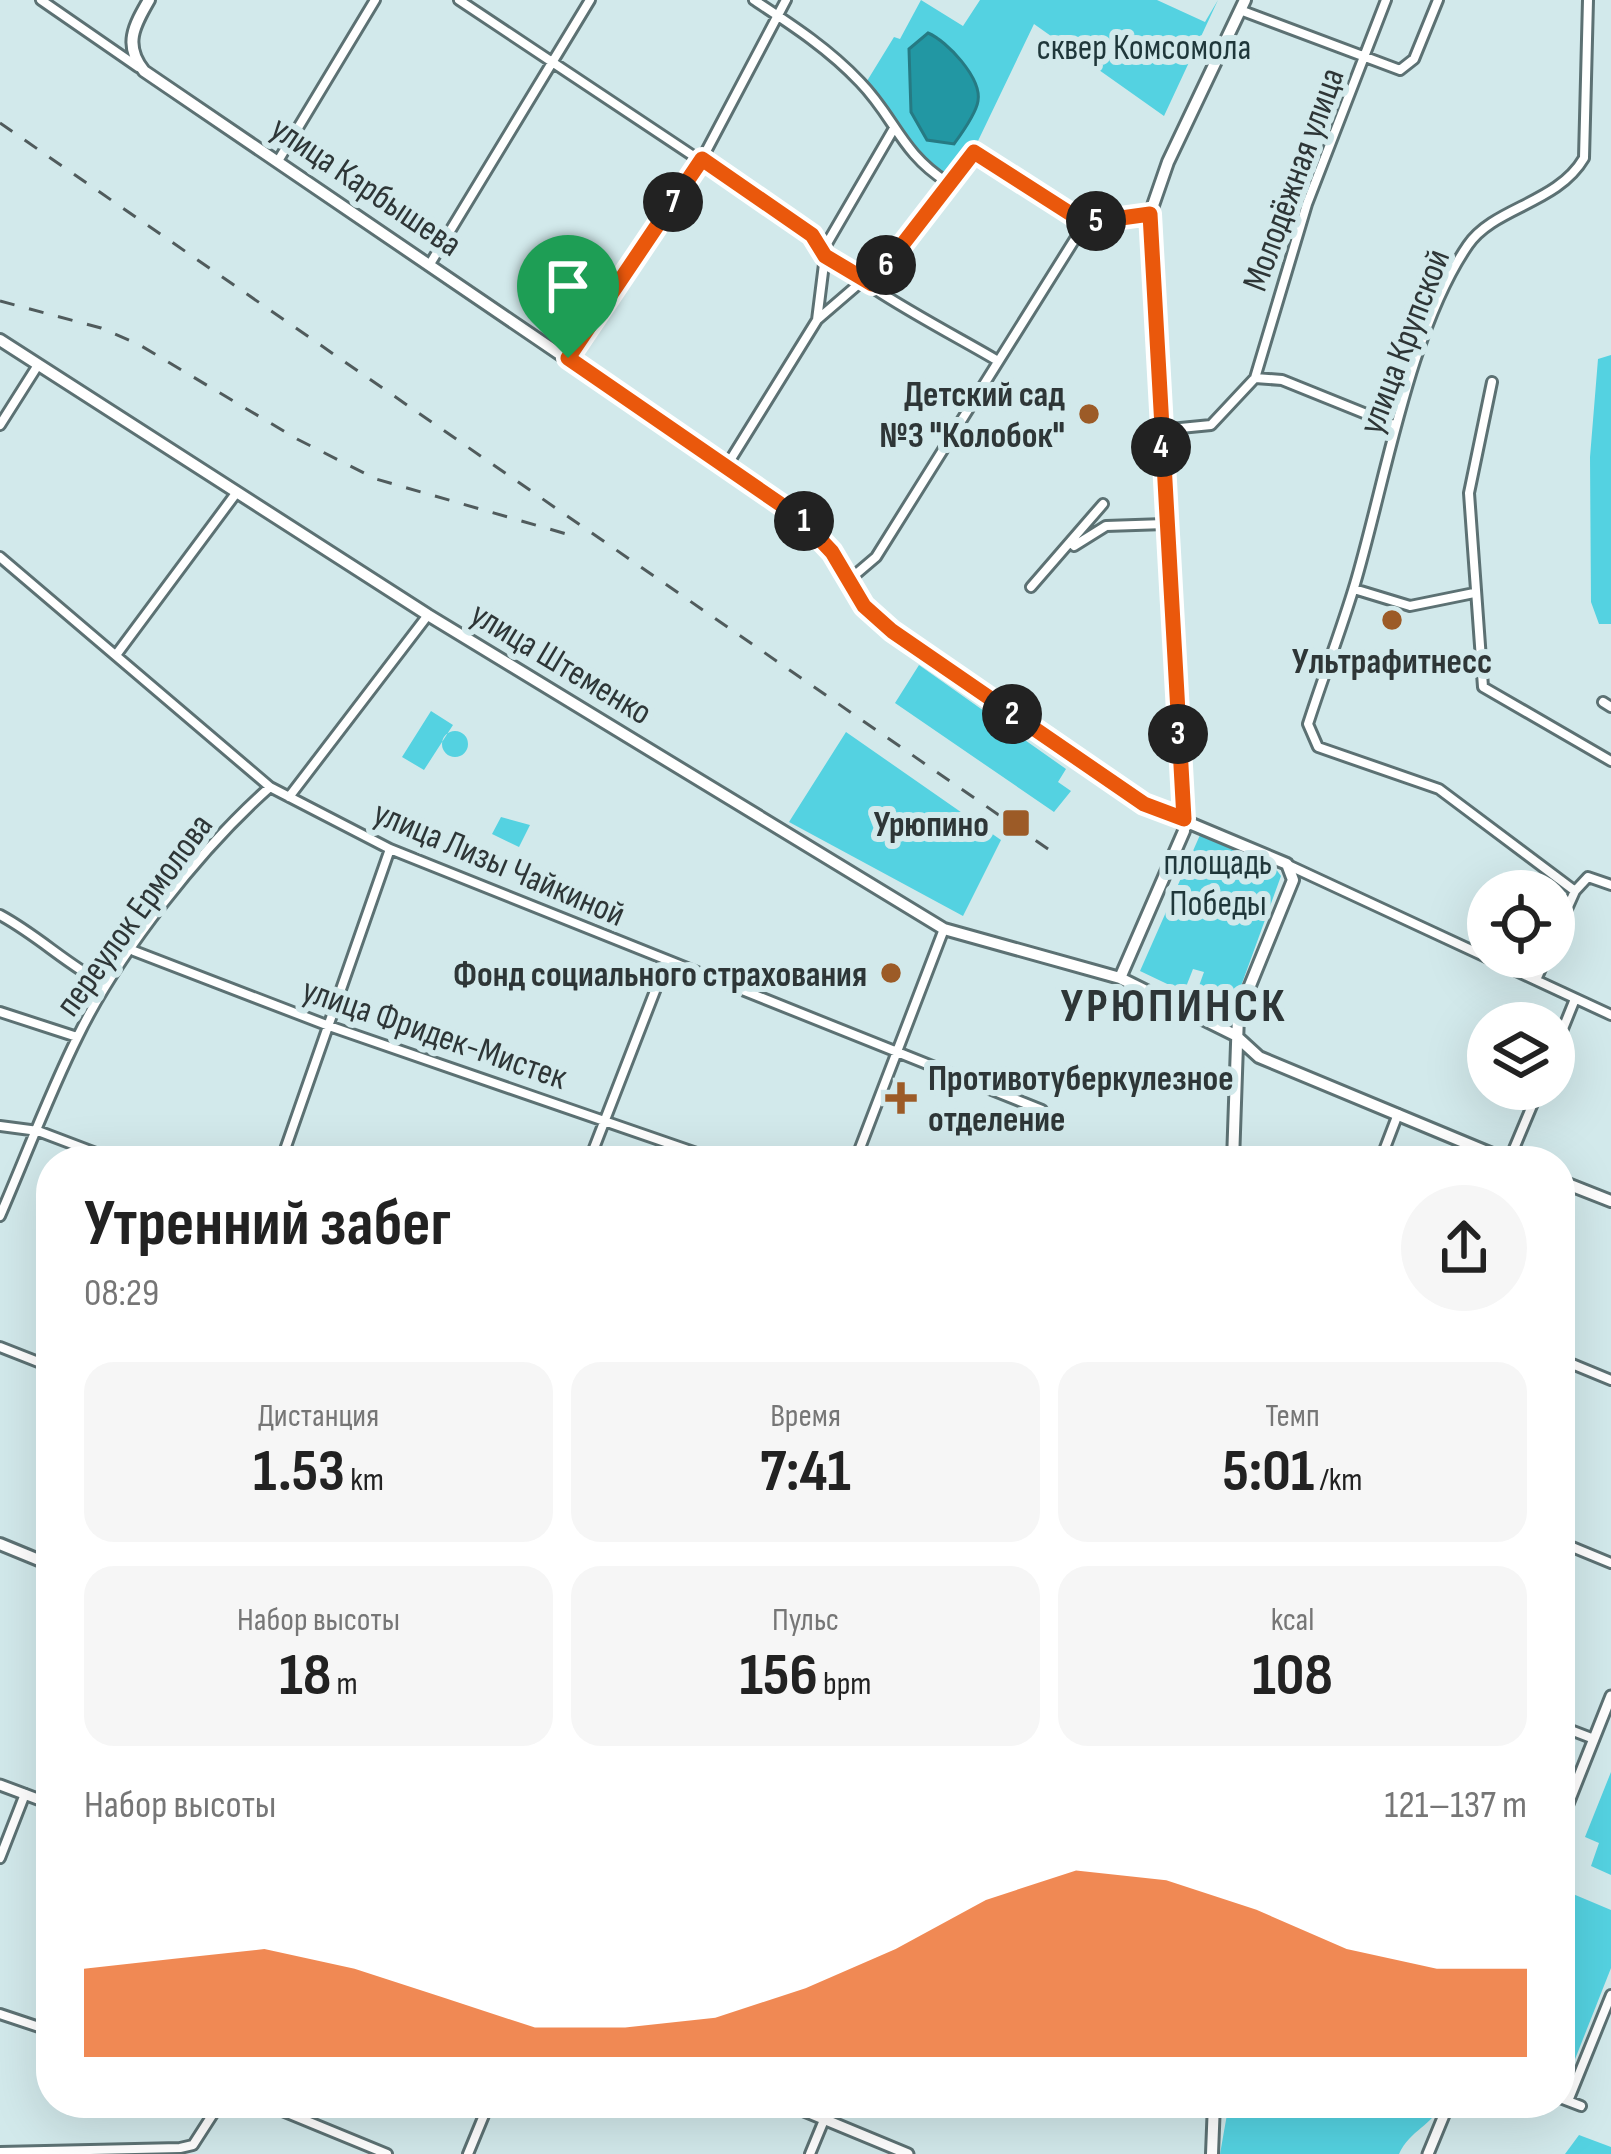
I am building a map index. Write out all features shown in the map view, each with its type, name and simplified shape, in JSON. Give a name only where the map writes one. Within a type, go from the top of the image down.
[{"type":"main road","points":[[144,71],[130,47],[133,27],[149,0]]},
{"type":"main road","points":[[1242,5],[1168,162],[1150,214],[1184,819],[1179,849],[1120,978],[1235,1035],[1259,1057],[1476,1146]]},
{"type":"main road","name":"улица Карбышева","points":[[144,71],[813,529],[864,606],[892,631],[1144,804],[1184,819]]},
{"type":"main road","name":"улица Штеменко","points":[[0,340],[428,615],[944,929],[1120,978]]},
{"type":"main road","points":[[1184,819],[1287,864],[1293,880],[1243,998],[1235,1035],[1234,1146]]},
{"type":"main road","points":[[1575,1187],[1611,1201]]},
{"type":"main road","points":[[0,1544],[36,1559]]},
{"type":"main road","points":[[1212,2154],[1213,2118]]},
{"type":"street","points":[[40,0],[144,71]]},
{"type":"street","points":[[278,161],[375,0]]},
{"type":"street","points":[[459,0],[550,66],[702,159],[812,235],[824,254],[867,283],[998,362]]},
{"type":"street","points":[[430,264],[590,0]]},
{"type":"street","points":[[754,0],[853,74],[923,167],[947,182]]},
{"type":"street","points":[[568,358],[702,159],[786,0]]},
{"type":"street","name":"Молодёжная улица","points":[[1256,378],[1307,204],[1386,0]]},
{"type":"street","points":[[1242,5],[1400,70],[1414,59],[1438,0]]},
{"type":"street","name":"улица Крупской","points":[[1547,870],[1438,789],[1318,748],[1308,724],[1354,589],[1396,426],[1446,284],[1471,239],[1571,179],[1584,158],[1588,0]]},
{"type":"street","points":[[817,320],[824,254],[892,130]]},
{"type":"street","points":[[726,467],[817,320],[867,283],[974,152],[1085,223],[1150,214]]},
{"type":"street","points":[[849,580],[877,556],[1085,223]]},
{"type":"street","points":[[0,425],[38,365]]},
{"type":"street","points":[[1160,430],[1211,424],[1256,378],[1282,380],[1396,426]]},
{"type":"street","points":[[1492,382],[1469,494],[1484,687],[1611,761]]},
{"type":"street","points":[[116,655],[237,493]]},
{"type":"street","points":[[1031,587],[1102,504]]},
{"type":"street","points":[[1067,550],[1106,526],[1165,524]]},
{"type":"street","name":"улица Лизы Чайкиной","points":[[0,557],[270,787],[390,849],[897,1050],[971,1086],[1042,1110]]},
{"type":"street","points":[[1354,589],[1410,606],[1475,593]]},
{"type":"street","points":[[289,797],[428,615]]},
{"type":"street","name":"переулок Ермолова","points":[[0,1216],[77,1037],[106,986],[226,826],[270,787]]},
{"type":"street","points":[[286,1146],[390,849]]},
{"type":"street","points":[[1287,864],[1611,1015]]},
{"type":"street","points":[[1575,891],[1588,877],[1611,885]]},
{"type":"street","points":[[0,915],[35,934],[64,963],[106,986]]},
{"type":"street","points":[[861,1146],[944,929]]},
{"type":"street","name":"улица Фридек-Мистек","points":[[134,951],[328,1026],[678,1146]]},
{"type":"street","points":[[595,1146],[668,960]]},
{"type":"street","points":[[0,1012],[77,1037]]},
{"type":"street","points":[[1516,1146],[1530,1110]]},
{"type":"street","points":[[1386,1146],[1398,1114]]},
{"type":"street","points":[[0,1126],[38,1131],[77,1146]]},
{"type":"street","points":[[0,1347],[36,1361]]},
{"type":"street","points":[[1575,1365],[1611,1380]]},
{"type":"street","points":[[1575,1548],[1611,1564]]},
{"type":"street","points":[[1575,1787],[1611,1696]]},
{"type":"street","points":[[1575,1732],[1594,1739]]},
{"type":"street","points":[[0,1785],[36,1799]]},
{"type":"street","points":[[0,1858],[26,1795]]},
{"type":"street","points":[[1575,2075],[1611,1995]]},
{"type":"street","points":[[0,2014],[36,2026]]},
{"type":"street","points":[[1575,2103],[1582,2106]]},
{"type":"street","points":[[0,2152],[180,2148],[194,2145],[212,2118]]},
{"type":"street","points":[[299,2118],[387,2154]]},
{"type":"street","points":[[468,2154],[483,2118]]},
{"type":"street","points":[[1427,2154],[1443,2118]]},
{"type":"street","points":[[810,2154],[824,2119],[908,2154]]},
{"type":"green space","name":"сквер Комсомола","points":[[921,0],[963,26],[980,0],[1157,0],[1205,22],[1218,0],[1164,116],[1034,24],[977,143],[942,174],[906,145],[867,81],[894,37],[900,39]],"holes":[[[938,37],[974,79],[978,101],[954,143]]]},
{"type":"green space","points":[[1611,355],[1611,624],[1599,624],[1591,602],[1590,457],[1598,359]]},
{"type":"green space","points":[[919,665],[1066,769],[1058,782],[1071,791],[1054,812],[895,703]]},
{"type":"green space","points":[[431,711],[453,725],[424,770],[402,757]]},
{"type":"green space","points":[[455,731],[468,744],[455,757],[442,744]]},
{"type":"green space","points":[[846,732],[1001,840],[963,916],[789,822]]},
{"type":"green space","points":[[501,817],[530,825],[519,847],[492,834]]},
{"type":"green space","name":"площадь Победы","points":[[1200,835],[1273,865],[1281,876],[1237,997],[1221,1007],[1195,997],[1204,972],[1193,969],[1184,992],[1140,971]]},
{"type":"green space","points":[[1611,1772],[1611,1875],[1591,1866],[1599,1843],[1585,1837]]},
{"type":"green space","points":[[1575,1895],[1611,1910],[1611,1968],[1575,2059]]},
{"type":"green space","points":[[1226,2118],[1432,2118],[1399,2154],[1220,2154]]},
{"type":"green space","points":[[1579,2135],[1611,2147],[1611,2154],[1565,2154]]},
{"type":"shaded area","points":[[928,33],[962,61],[978,92],[975,112],[954,144],[927,140],[911,112],[909,49]]},
{"type":"railway","points":[[0,123],[1058,856]]},
{"type":"railway","points":[[0,301],[101,328],[138,344],[297,439],[376,479],[577,537]]},
{"type":"place","name":"Детский сад №3 \"Колобок\"","points":[[1089,414]]},
{"type":"place","name":"Ультрафитнесс","points":[[1392,620]]},
{"type":"place","name":"Урюпино","points":[[1016,823]]},
{"type":"place","name":"Фонд социального страхования","points":[[891,973]]},
{"type":"place","name":"Противотуберкулезное отделение","points":[[901,1098]]},
{"type":"district","name":"УРЮПИНСК","points":[[1174,1004]]},
{"type":"route","points":[[974,152],[1085,223],[1150,214],[1184,819],[1144,804],[892,631],[864,606],[832,552],[799,517],[568,358],[702,159],[812,235],[825,256],[861,282],[872,284],[974,152]]}]
